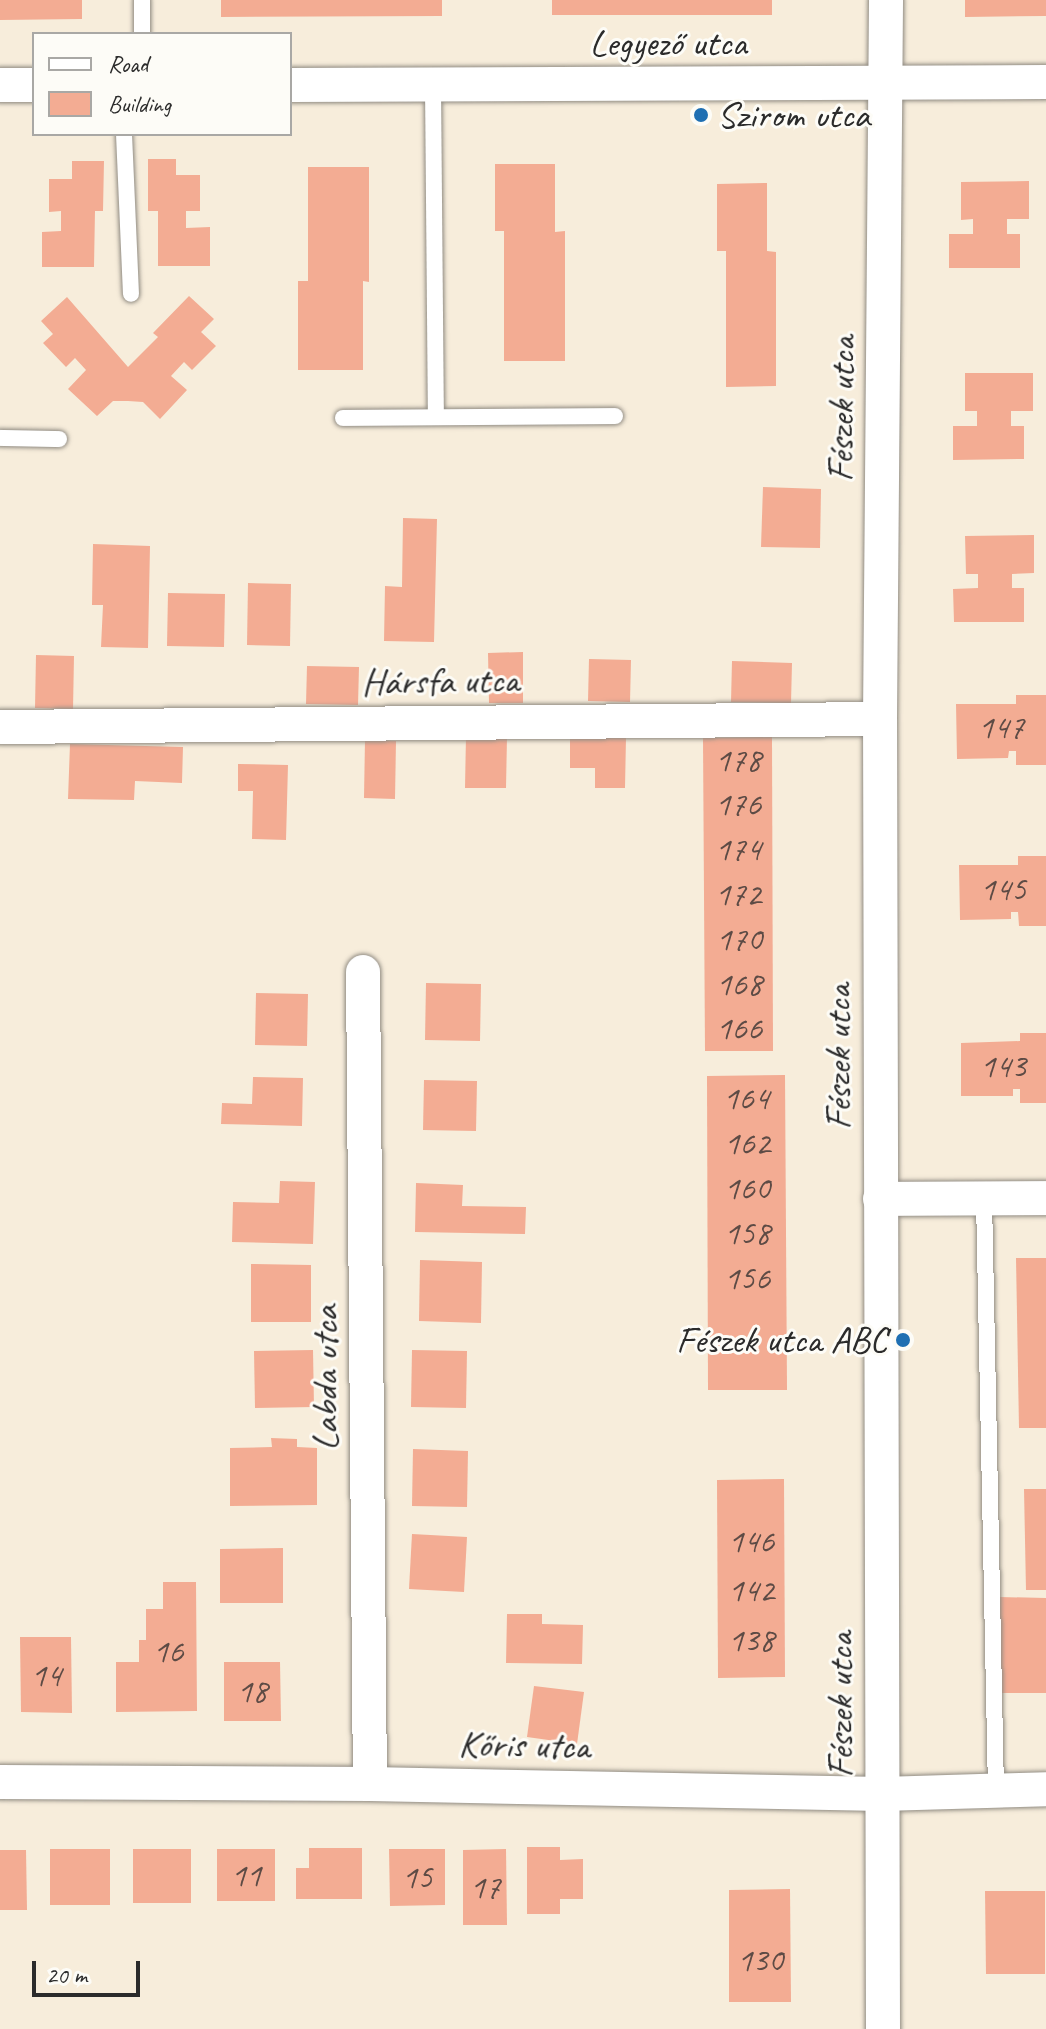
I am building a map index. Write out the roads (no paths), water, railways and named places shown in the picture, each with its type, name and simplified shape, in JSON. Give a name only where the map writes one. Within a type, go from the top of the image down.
[{"type":"street","points":[[885,85],[886,0]]},
{"type":"street","name":"Legyező utca","points":[[292,85],[1046,82]]},
{"type":"street","points":[[0,85],[32,85]]},
{"type":"street","name":"Fészek utca","points":[[883,2029],[880,719],[885,85]]},
{"type":"street","name":"Hársfa utca","points":[[0,727],[880,719]]},
{"type":"street","name":"Labda utca","points":[[363,972],[370,1784]]},
{"type":"street","points":[[880,1199],[1046,1198]]},
{"type":"street","name":"Kőris utca","points":[[0,1782],[370,1784],[882,1794],[1046,1789]]},
{"type":"lane","points":[[142,0],[142,32]]},
{"type":"lane","points":[[433,85],[436,417]]},
{"type":"lane","points":[[124,136],[131,294]]},
{"type":"lane","points":[[343,418],[615,416]]},
{"type":"lane","points":[[0,438],[59,439]]},
{"type":"lane","points":[[984,1198],[996,1790]]},
{"type":"place","name":"Szirom utca","points":[[701,115]]},
{"type":"place","name":"Fészek utca ABC","points":[[903,1340]]}]
